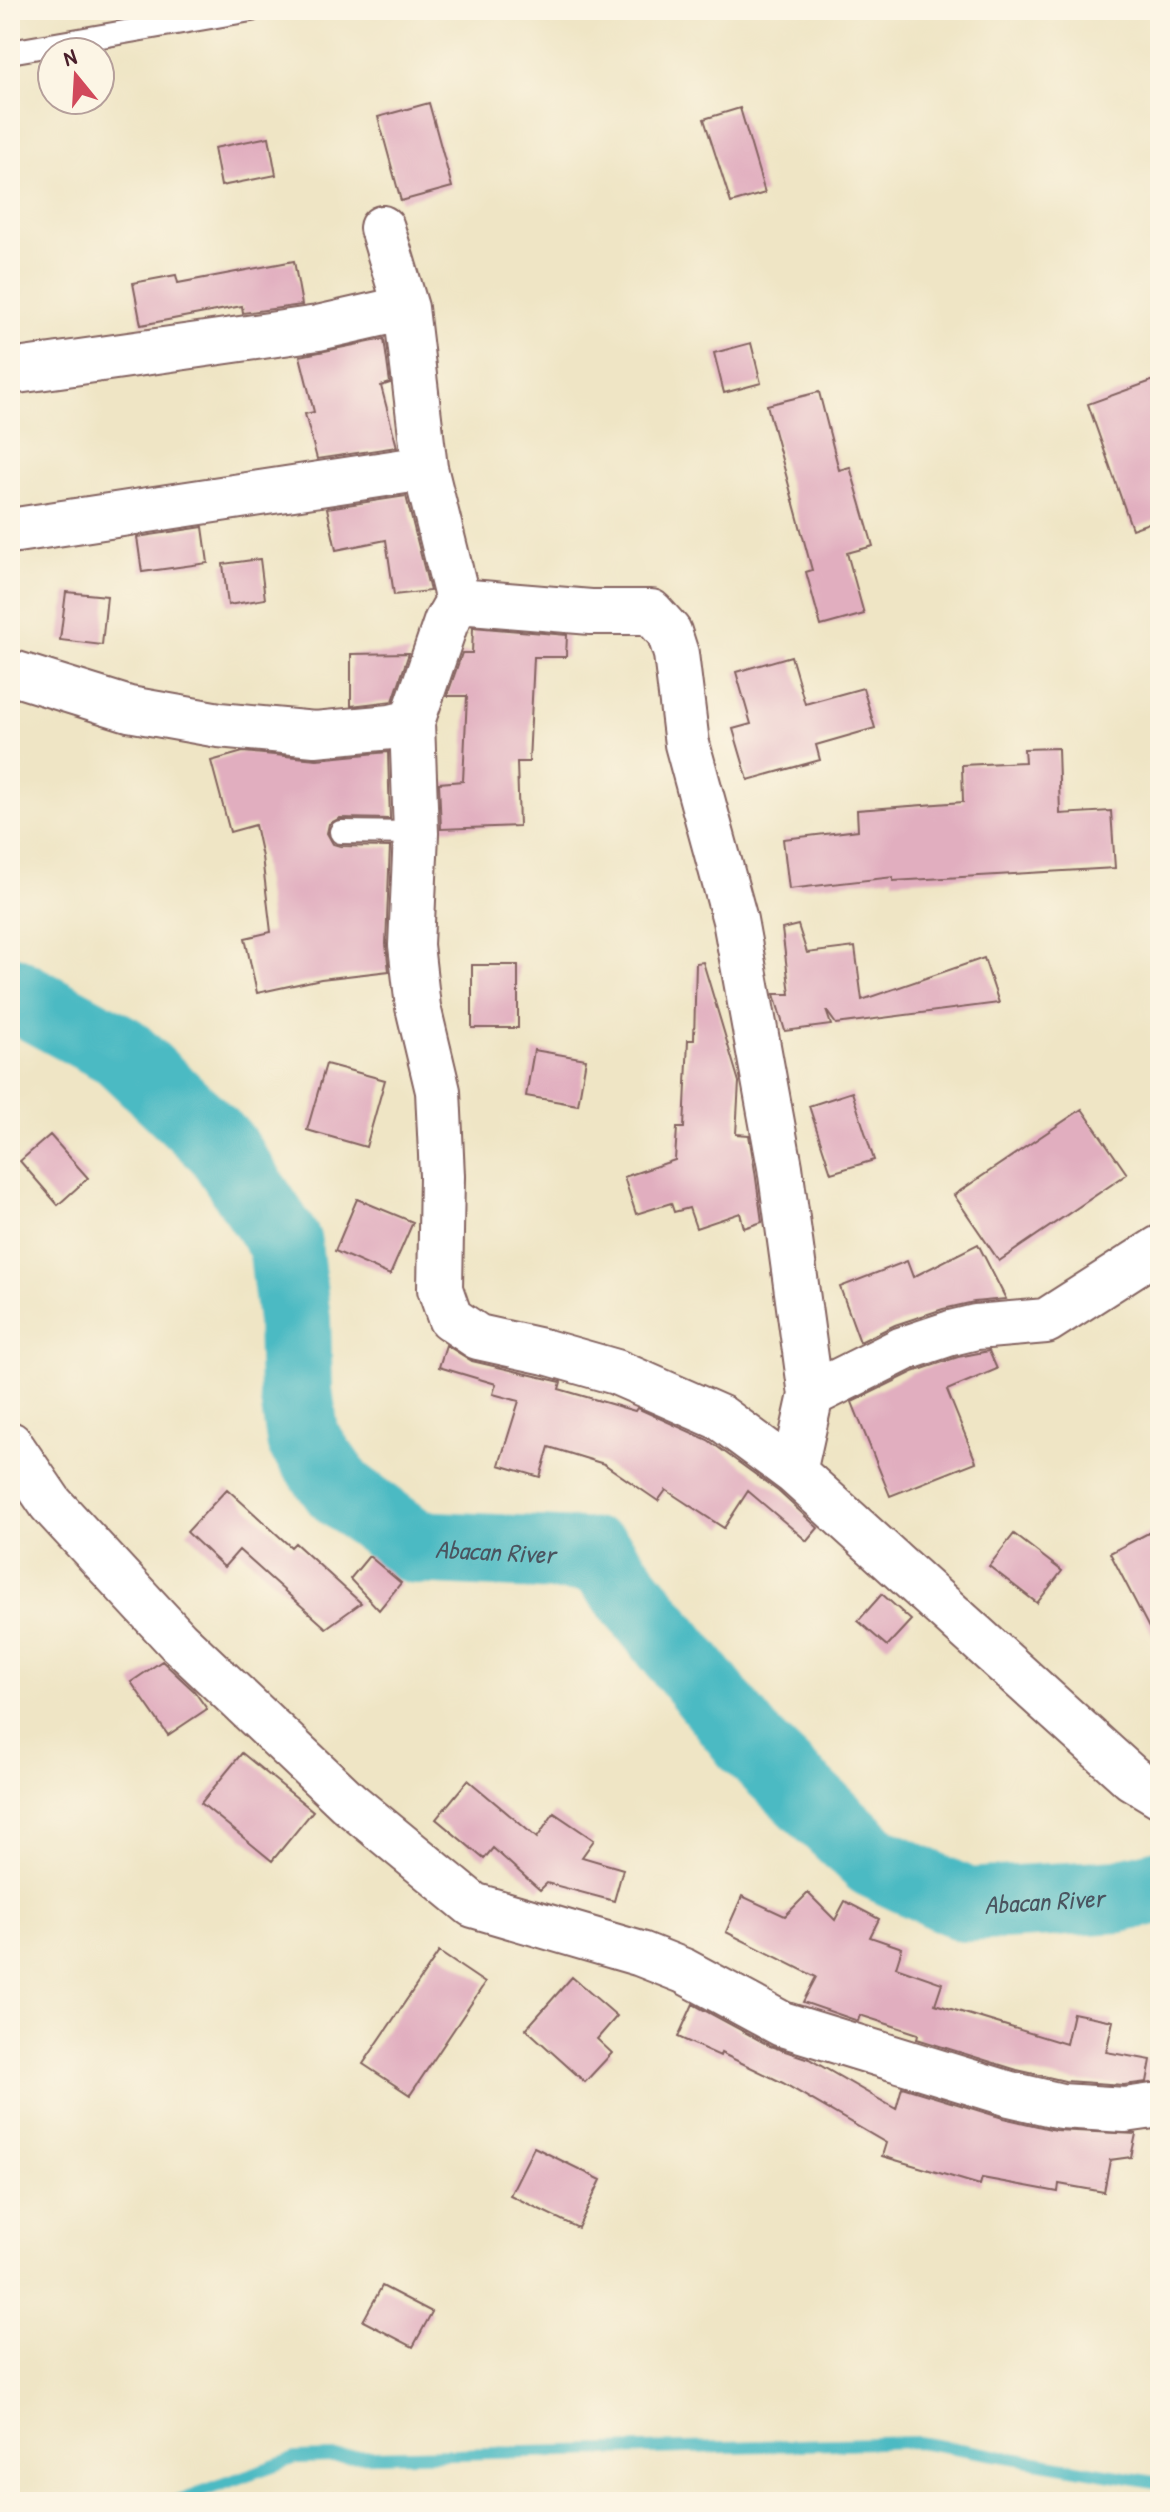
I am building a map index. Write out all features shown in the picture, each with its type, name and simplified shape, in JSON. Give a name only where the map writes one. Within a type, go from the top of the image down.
[{"type":"street","points":[[382,228],[406,308],[425,468],[458,601],[446,622],[412,722],[416,833],[411,945],[418,1007],[438,1091],[442,1176],[440,1289],[450,1318],[478,1337],[616,1372],[721,1418],[794,1472],[1132,1778],[1160,1795]]},
{"type":"street","points":[[10,372],[318,328],[406,308]]},
{"type":"street","points":[[10,531],[425,468]]},
{"type":"street","points":[[458,601],[591,612],[651,612],[669,632],[676,654],[687,744],[735,920],[780,1167],[811,1395],[794,1472]]},
{"type":"street","points":[[10,672],[129,709],[219,725],[315,734],[412,722]]},
{"type":"street","points":[[811,1395],[903,1349],[951,1333],[976,1327],[1046,1321],[1160,1248]]},
{"type":"street","points":[[10,1444],[51,1504],[178,1641],[348,1802],[473,1905],[641,1954],[684,1971],[782,2024],[1010,2094],[1061,2106],[1125,2110],[1160,2105]]},
{"type":"lane","points":[[10,52],[251,10]]},
{"type":"lane","points":[[341,832],[416,833]]},
{"type":"building","points":[[429,103],[452,187],[401,201],[378,117]]},
{"type":"building","points":[[740,108],[765,193],[731,203],[704,119]]},
{"type":"building","points":[[269,137],[276,175],[221,186],[214,148]]},
{"type":"building","points":[[294,261],[302,305],[243,313],[242,306],[141,325],[133,283],[176,275],[178,283]]},
{"type":"building","points":[[384,339],[390,383],[381,386],[397,447],[317,459],[305,414],[314,412],[300,356]]},
{"type":"building","points":[[751,343],[761,383],[724,393],[714,353]]},
{"type":"building","points":[[1160,378],[1160,519],[1132,529],[1088,404]]},
{"type":"building","points":[[819,392],[839,470],[850,467],[873,546],[847,553],[864,614],[821,626],[806,572],[812,570],[767,405]]},
{"type":"building","points":[[406,496],[430,591],[394,595],[386,540],[336,550],[327,508]]},
{"type":"building","points":[[203,527],[208,563],[142,572],[137,537]]},
{"type":"building","points":[[260,559],[265,599],[228,605],[223,564]]},
{"type":"building","points":[[66,592],[107,596],[102,645],[60,640]]},
{"type":"building","points":[[473,627],[567,635],[566,657],[534,657],[529,762],[517,762],[519,826],[441,829],[439,783],[463,781],[467,696],[447,696],[462,653],[472,653]]},
{"type":"building","points":[[409,653],[393,701],[351,706],[351,654]]},
{"type":"building","points":[[791,656],[805,704],[863,688],[875,728],[816,745],[820,760],[748,780],[733,729],[751,724],[736,672]]},
{"type":"building","points":[[1058,748],[1060,814],[1111,811],[1115,868],[893,881],[893,877],[789,889],[783,839],[858,830],[857,810],[963,802],[962,765],[1025,762],[1024,749]]},
{"type":"building","points":[[243,752],[317,759],[388,752],[390,819],[340,818],[329,824],[327,833],[333,844],[340,846],[390,847],[386,944],[389,971],[321,979],[257,993],[245,938],[271,932],[262,857],[255,825],[230,832],[211,761]]},
{"type":"building","points":[[798,925],[807,953],[855,947],[862,1000],[984,958],[999,1003],[836,1024],[826,1010],[831,1025],[785,1031],[774,994],[790,994],[782,929]]},
{"type":"building","points":[[703,962],[739,1082],[736,1134],[749,1135],[755,1171],[762,1222],[744,1228],[740,1213],[696,1228],[689,1208],[674,1212],[671,1203],[636,1214],[624,1177],[675,1160],[677,1128],[684,1128],[688,1040],[694,1040],[696,963]]},
{"type":"building","points":[[472,965],[518,965],[518,1028],[472,1028]]},
{"type":"building","points":[[534,1050],[586,1059],[578,1105],[526,1096]]},
{"type":"building","points":[[326,1064],[385,1080],[366,1147],[307,1130]]},
{"type":"building","points":[[852,1092],[874,1160],[831,1173],[809,1106]]},
{"type":"building","points":[[1082,1109],[1127,1174],[999,1261],[954,1195]]},
{"type":"building","points":[[50,1135],[88,1178],[58,1205],[20,1161]]},
{"type":"building","points":[[357,1199],[413,1222],[390,1275],[335,1251]]},
{"type":"building","points":[[978,1244],[1006,1299],[943,1309],[895,1325],[860,1342],[840,1287],[907,1261],[913,1277]]},
{"type":"building","points":[[446,1345],[472,1361],[561,1382],[559,1389],[635,1411],[637,1408],[708,1440],[778,1491],[818,1528],[807,1541],[748,1491],[724,1528],[666,1490],[658,1501],[604,1464],[549,1447],[540,1477],[499,1465],[519,1401],[493,1394],[496,1384],[439,1367]]},
{"type":"building","points":[[989,1351],[997,1369],[947,1390],[976,1462],[890,1496],[852,1402],[913,1372],[958,1357]]},
{"type":"building","points":[[227,1489],[291,1547],[295,1543],[361,1603],[326,1628],[239,1550],[224,1567],[187,1532]]},
{"type":"building","points":[[1160,1527],[1160,1649],[1110,1553]]},
{"type":"building","points":[[1014,1534],[1062,1571],[1037,1603],[989,1566]]},
{"type":"building","points":[[369,1556],[401,1583],[379,1610],[350,1579]]},
{"type":"building","points":[[882,1594],[911,1620],[887,1646],[858,1621]]},
{"type":"building","points":[[162,1661],[194,1691],[207,1709],[168,1735],[131,1682]]},
{"type":"building","points":[[242,1753],[313,1811],[272,1861],[201,1803]]},
{"type":"building","points":[[468,1780],[537,1838],[554,1813],[594,1840],[582,1857],[623,1869],[614,1901],[547,1883],[540,1890],[493,1848],[484,1859],[436,1819]]},
{"type":"building","points":[[808,1893],[835,1920],[845,1901],[879,1919],[870,1937],[902,1948],[896,1967],[942,1983],[935,2004],[1066,2044],[1073,2013],[1113,2021],[1106,2052],[1151,2060],[1147,2082],[1124,2085],[1065,2081],[1017,2070],[917,2039],[918,2034],[860,2015],[858,2021],[803,2002],[816,1977],[726,1932],[742,1896],[785,1916]]},
{"type":"building","points":[[439,1952],[485,1983],[410,2095],[363,2064]]},
{"type":"building","points":[[572,1977],[617,2016],[597,2039],[612,2053],[585,2082],[526,2029]]},
{"type":"building","points":[[693,2004],[770,2046],[809,2059],[896,2109],[902,2087],[1003,2118],[1055,2130],[1136,2134],[1131,2157],[1110,2160],[1104,2192],[1059,2184],[1058,2192],[982,2178],[980,2185],[882,2156],[886,2143],[783,2083],[721,2053],[720,2056],[678,2037]]},
{"type":"building","points":[[534,2147],[601,2180],[578,2228],[510,2195]]},
{"type":"building","points":[[382,2286],[432,2312],[413,2347],[363,2321]]},
{"type":"waterway","name":"Abacan River","points":[[10,992],[120,1051],[221,1147],[285,1244],[294,1320],[296,1392],[303,1439],[339,1490],[416,1547],[599,1556],[748,1742],[873,1861],[966,1905],[1119,1896],[1160,1886]]},
{"type":"waterway","points":[[173,2502],[295,2458],[918,2442],[1160,2483]]}]
